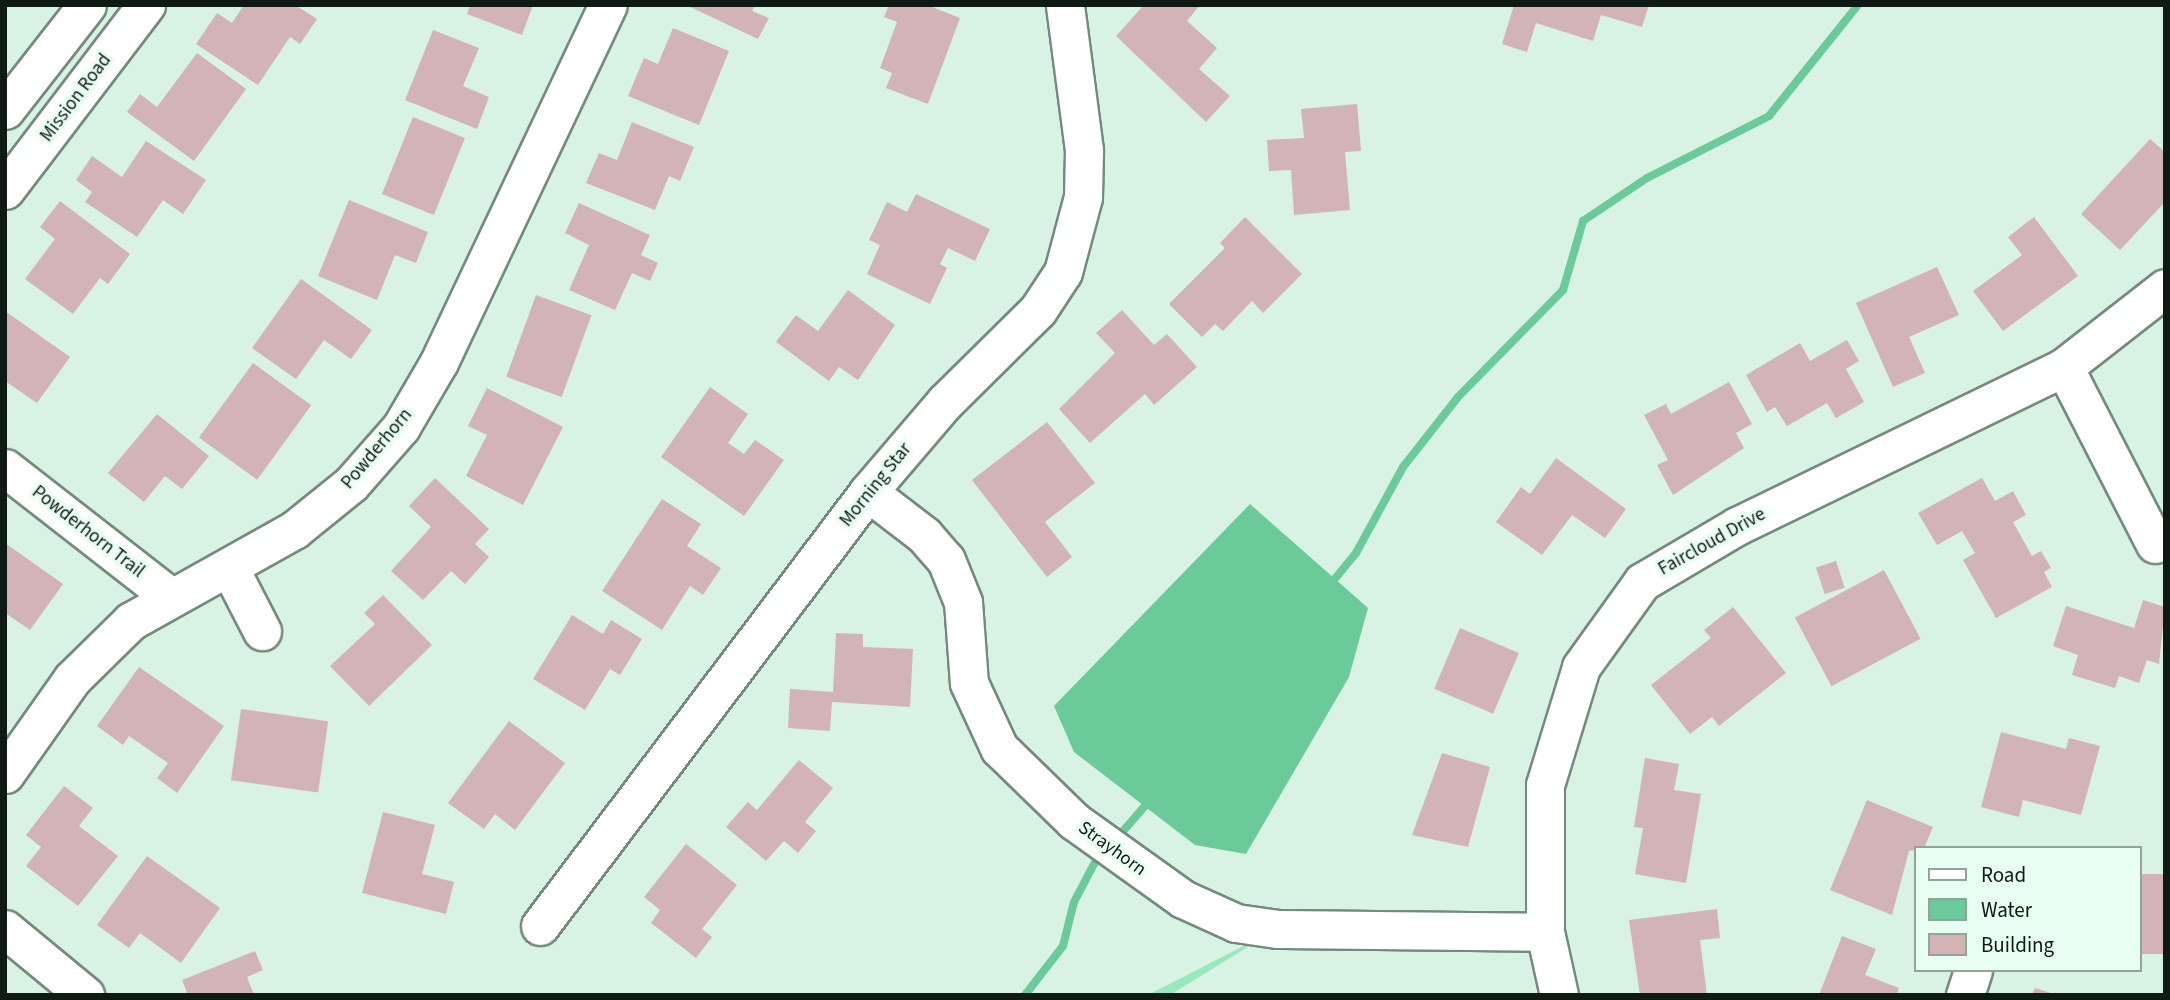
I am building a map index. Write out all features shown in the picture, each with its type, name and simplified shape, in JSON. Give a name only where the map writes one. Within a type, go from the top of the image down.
[{"type":"street","points":[[5,110],[87,5]]},
{"type":"street","name":"Mission Road","points":[[5,190],[146,5]]},
{"type":"street","name":"Powderhorn","points":[[5,774],[79,670],[131,621],[171,597],[230,569],[323,509],[401,427],[439,362],[608,5]]},
{"type":"street","name":"Morning Star","points":[[540,926],[868,492],[945,402],[1038,310],[1063,272],[1083,197],[1084,150],[1065,5]]},
{"type":"street","name":"Faircloud Drive","points":[[1559,995],[1545,932],[1545,785],[1564,714],[1581,667],[1642,582],[1737,526],[2064,367],[2165,288]]},
{"type":"street","points":[[2064,367],[2155,544]]},
{"type":"street","name":"Powderhorn Trail","points":[[5,468],[171,597]]},
{"type":"street","name":"Strayhorn","points":[[868,492],[924,535],[946,561],[962,602],[969,683],[999,748],[1074,821],[1183,899],[1237,923],[1277,929],[1545,932]]},
{"type":"street","points":[[230,569],[262,631]]},
{"type":"street","points":[[5,929],[85,995]]},
{"type":"street","points":[[1965,995],[1972,972]]},
{"type":"shaded area","points":[[1277,929],[1170,995],[1148,995]]},
{"type":"water","points":[[1250,504],[1368,608],[1349,677],[1246,854],[1195,845],[1074,752],[1054,706]]},
{"type":"building","points":[[244,5],[295,5],[317,19],[300,44],[290,37],[258,85],[196,44],[217,13],[232,23]]},
{"type":"building","points":[[470,5],[533,5],[522,35],[467,14]]},
{"type":"building","points":[[686,5],[755,5],[752,11],[769,18],[758,39]]},
{"type":"building","points":[[889,5],[927,5],[960,18],[928,104],[886,88],[892,73],[880,68],[897,22],[884,17]]},
{"type":"building","points":[[1144,5],[1200,5],[1187,21],[1217,48],[1199,69],[1230,96],[1206,122],[1116,36]]},
{"type":"building","points":[[1514,5],[1649,5],[1642,27],[1601,15],[1593,41],[1536,23],[1527,52],[1502,44]]},
{"type":"building","points":[[673,28],[729,51],[699,125],[628,96],[644,58],[658,64]]},
{"type":"building","points":[[433,30],[479,48],[463,86],[489,97],[477,129],[405,100]]},
{"type":"building","points":[[197,53],[246,89],[194,161],[127,112],[140,94],[157,107]]},
{"type":"building","points":[[1357,104],[1361,151],[1345,152],[1350,210],[1294,215],[1291,170],[1269,171],[1267,140],[1304,138],[1301,109]]},
{"type":"building","points":[[413,117],[465,138],[434,215],[382,194]]},
{"type":"building","points":[[632,122],[694,147],[680,181],[669,176],[655,210],[586,183],[599,153],[617,160]]},
{"type":"building","points":[[2150,139],[2165,152],[2165,202],[2120,250],[2081,214]]},
{"type":"building","points":[[146,141],[206,180],[183,214],[163,200],[137,237],[85,202],[92,192],[76,180],[92,156],[122,177]]},
{"type":"building","points":[[916,194],[990,229],[975,261],[948,248],[940,264],[947,268],[930,304],[867,274],[880,245],[869,240],[887,202],[907,212]]},
{"type":"building","points":[[349,200],[428,232],[416,263],[395,255],[377,300],[318,276]]},
{"type":"building","points":[[60,201],[130,254],[108,284],[100,278],[73,314],[25,279],[55,239],[40,227]]},
{"type":"building","points":[[579,203],[650,235],[641,255],[658,263],[650,281],[632,273],[615,310],[569,290],[589,245],[565,233]]},
{"type":"building","points":[[1245,217],[1302,274],[1263,313],[1252,301],[1223,331],[1215,324],[1202,337],[1169,304],[1225,248],[1220,243]]},
{"type":"building","points":[[2034,217],[2078,276],[2003,331],[1973,291],[2022,255],[2008,237]]},
{"type":"building","points":[[1937,267],[1959,315],[1909,337],[1925,373],[1893,387],[1856,303]]},
{"type":"building","points":[[301,279],[372,330],[351,359],[324,340],[296,379],[252,348]]},
{"type":"building","points":[[848,290],[895,325],[858,380],[839,367],[829,381],[776,342],[796,315],[818,331]]},
{"type":"building","points":[[536,295],[591,315],[562,397],[506,377]]},
{"type":"building","points":[[1122,310],[1154,345],[1167,334],[1197,367],[1154,405],[1145,394],[1090,443],[1059,409],[1115,353],[1096,333]]},
{"type":"building","points":[[5,311],[70,357],[37,403],[5,381]]},
{"type":"building","points":[[1847,340],[1859,361],[1846,369],[1864,402],[1836,418],[1827,403],[1787,426],[1775,407],[1767,412],[1746,375],[1800,343],[1810,361]]},
{"type":"building","points":[[253,363],[311,405],[257,480],[199,437]]},
{"type":"building","points":[[1729,382],[1752,424],[1736,433],[1744,448],[1673,495],[1657,465],[1668,460],[1644,415],[1666,404],[1671,414]]},
{"type":"building","points":[[710,387],[748,414],[728,443],[744,454],[755,440],[784,460],[744,516],[661,457]]},
{"type":"building","points":[[487,388],[563,427],[523,505],[466,476],[487,435],[468,426]]},
{"type":"building","points":[[157,414],[209,456],[182,489],[165,476],[144,502],[108,473]]},
{"type":"building","points":[[1047,422],[1095,483],[1045,522],[1072,557],[1047,577],[972,480]]},
{"type":"building","points":[[1556,458],[1626,509],[1605,538],[1572,515],[1542,555],[1496,522],[1521,487],[1530,494]]},
{"type":"building","points":[[435,478],[489,529],[475,544],[489,557],[465,584],[451,571],[423,600],[391,571],[431,527],[409,506]]},
{"type":"building","points":[[1982,478],[1995,501],[2013,491],[2026,515],[2013,522],[2032,556],[2041,551],[2051,568],[2044,572],[2052,587],[1996,618],[1963,560],[1975,553],[1962,531],[1937,545],[1918,513]]},
{"type":"building","points":[[662,499],[701,524],[687,546],[721,568],[703,595],[690,586],[662,630],[602,591]]},
{"type":"building","points":[[5,543],[63,584],[30,630],[5,613]]},
{"type":"building","points":[[1836,561],[1845,588],[1825,594],[1816,567]]},
{"type":"building","points":[[1884,570],[1921,639],[1831,686],[1795,617]]},
{"type":"building","points":[[383,595],[432,645],[369,706],[330,666],[375,624],[364,613]]},
{"type":"building","points":[[2143,600],[2165,607],[2159,664],[2147,660],[2139,683],[2119,676],[2115,688],[2072,675],[2078,655],[2053,646],[2066,606],[2134,628]]},
{"type":"building","points":[[1733,607],[1786,673],[1719,726],[1712,717],[1690,734],[1651,685],[1711,638],[1704,630]]},
{"type":"building","points":[[572,615],[603,634],[611,620],[642,639],[620,675],[610,669],[585,710],[533,679]]},
{"type":"building","points":[[1460,628],[1519,653],[1493,714],[1434,689]]},
{"type":"building","points":[[836,633],[863,634],[863,647],[913,649],[910,707],[832,702],[830,731],[788,728],[790,689],[833,692]]},
{"type":"building","points":[[139,667],[224,726],[177,793],[157,778],[168,763],[129,736],[123,745],[97,726]]},
{"type":"building","points":[[241,709],[328,721],[318,793],[231,780]]},
{"type":"building","points":[[509,721],[565,763],[515,830],[495,814],[484,829],[448,803]]},
{"type":"building","points":[[2001,732],[2066,749],[2069,738],[2100,746],[2081,815],[2023,800],[2019,817],[1981,807]]},
{"type":"building","points":[[1442,753],[1490,767],[1468,847],[1412,835]]},
{"type":"building","points":[[1645,758],[1679,764],[1674,790],[1701,794],[1686,883],[1635,874],[1643,828],[1634,827]]},
{"type":"building","points":[[799,760],[833,788],[805,822],[816,831],[798,853],[784,841],[766,861],[726,827],[748,802],[757,810]]},
{"type":"building","points":[[64,786],[93,808],[79,826],[118,856],[78,906],[26,866],[41,847],[26,835]]},
{"type":"building","points":[[1867,800],[1933,827],[1925,846],[1914,846],[1914,850],[1909,851],[1892,915],[1830,890]]},
{"type":"building","points":[[383,812],[435,825],[422,874],[454,882],[446,914],[362,893]]},
{"type":"building","points":[[686,844],[737,885],[702,929],[712,937],[696,958],[651,923],[660,910],[644,897]]},
{"type":"building","points":[[147,856],[220,908],[181,963],[140,933],[129,948],[97,925]]},
{"type":"building","points":[[2142,874],[2165,874],[2165,954],[2142,954]]},
{"type":"building","points":[[1717,909],[1720,938],[1700,940],[1707,995],[1640,995],[1629,920]]},
{"type":"building","points":[[1842,936],[1876,949],[1865,975],[1899,988],[1897,995],[1819,995]]},
{"type":"building","points":[[255,951],[263,970],[247,977],[254,995],[188,995],[182,980]]},
{"type":"building","points":[[2035,988],[2054,994],[2054,995],[2032,995]]},
{"type":"waterway","points":[[1329,586],[1356,553],[1403,467],[1458,397],[1563,290],[1583,221],[1647,178],[1769,116],[1858,5]]},
{"type":"waterway","points":[[1124,830],[1151,799]]},
{"type":"waterway","points":[[1025,995],[1063,946],[1074,902],[1094,864]]}]
